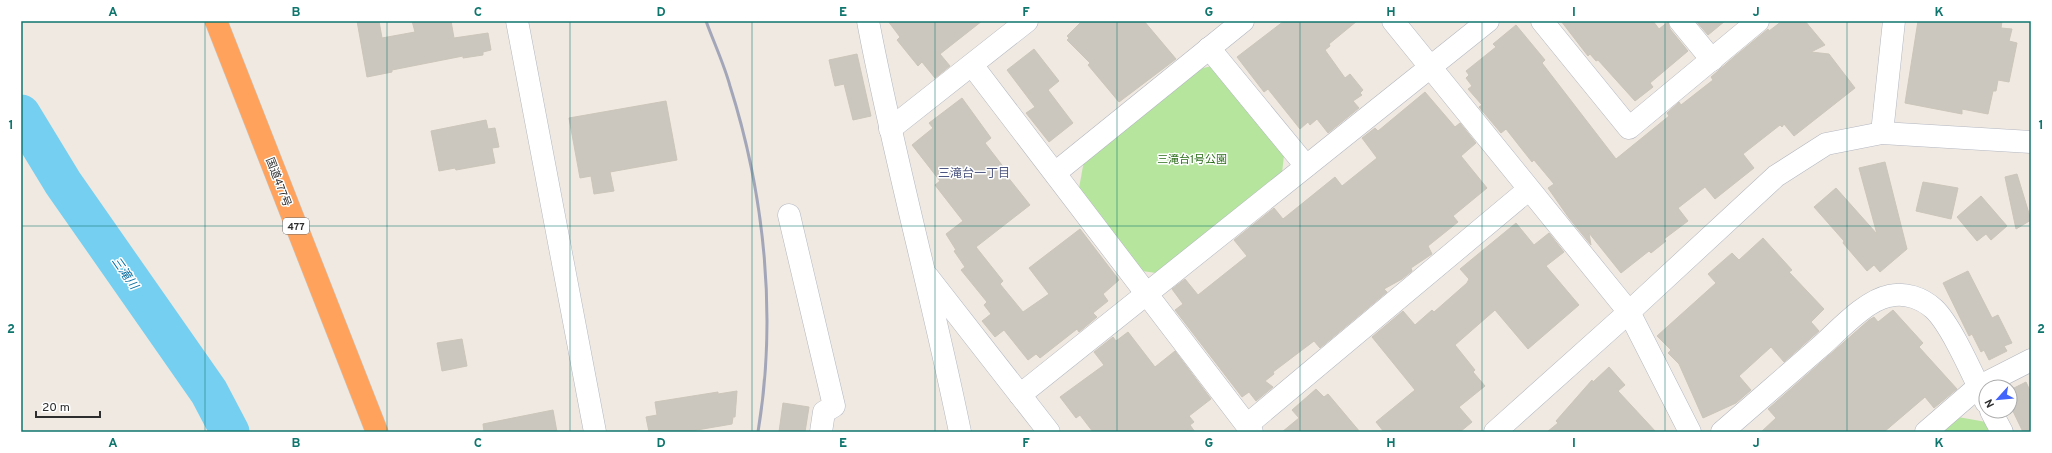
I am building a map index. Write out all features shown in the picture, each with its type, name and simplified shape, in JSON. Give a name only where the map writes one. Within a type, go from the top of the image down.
[{"type":"highway","name":"国道477号","points":[[216,21],[377,432]]},
{"type":"street","points":[[517,21],[595,432]]},
{"type":"street","points":[[868,21],[890,129],[922,270],[946,362],[960,432]]},
{"type":"street","points":[[890,129],[1027,21]]},
{"type":"street","points":[[1056,173],[1243,21]]},
{"type":"street","points":[[1393,21],[1528,190],[1629,312],[1690,432]]},
{"type":"street","points":[[1020,395],[1488,21]]},
{"type":"street","points":[[1542,21],[1629,128],[1758,21]]},
{"type":"street","points":[[1680,21],[1712,60]]},
{"type":"street","points":[[1882,133],[1894,21]]},
{"type":"street","points":[[1209,48],[1306,166]]},
{"type":"street","points":[[972,65],[1250,428],[1528,190]]},
{"type":"street","points":[[1495,432],[1629,312],[1776,176],[1826,144],[1882,133],[2031,142]]},
{"type":"street","points":[[789,215],[834,406],[824,412],[821,432]]},
{"type":"street","points":[[922,270],[1049,432]]},
{"type":"street","points":[[1722,432],[1848,322],[1873,302],[1888,296],[1909,296],[1922,300],[1934,309],[1945,323],[1978,386]]},
{"type":"street","points":[[2004,379],[2031,360]]},
{"type":"street","points":[[1926,432],[1978,397]]},
{"type":"street","points":[[1995,419],[2002,432]]},
{"type":"green space","name":"三滝台1号公園","points":[[1212,66],[1284,155],[1282,173],[1156,273],[1142,271],[1079,188],[1084,161],[1195,70]]},
{"type":"green space","points":[[1958,417],[1986,422],[1991,432],[1941,432]]},
{"type":"building","points":[[357,21],[379,21],[382,38],[415,32],[412,21],[451,21],[454,38],[488,33],[491,50],[483,52],[483,55],[463,58],[463,56],[392,70],[392,72],[367,77]]},
{"type":"building","points":[[888,21],[982,21],[940,54],[950,66],[935,78],[922,62],[918,66],[897,40],[900,37]]},
{"type":"building","points":[[1082,21],[1144,21],[1176,59],[1119,102],[1088,65],[1090,63],[1067,40],[1069,38],[1067,36]]},
{"type":"building","points":[[1284,21],[1357,21],[1329,44],[1330,46],[1325,50],[1345,78],[1350,74],[1363,90],[1360,93],[1362,95],[1353,101],[1359,108],[1328,133],[1317,119],[1310,125],[1308,122],[1300,129],[1268,89],[1264,92],[1237,57]]},
{"type":"building","points":[[1561,21],[1653,21],[1659,29],[1668,22],[1670,29],[1688,51],[1650,83],[1653,87],[1635,101],[1598,60],[1596,61],[1590,54],[1588,56]]},
{"type":"building","points":[[1696,21],[1725,21],[1708,35]]},
{"type":"building","points":[[1782,21],[1805,21],[1825,45],[1811,52],[1829,54],[1855,88],[1794,136],[1784,124],[1782,127],[1780,125],[1743,154],[1754,168],[1715,199],[1705,187],[1678,208],[1688,221],[1664,239],[1666,241],[1651,253],[1649,251],[1621,273],[1589,233],[1591,245],[1569,218],[1548,188],[1554,184],[1534,160],[1532,162],[1506,129],[1501,133],[1479,107],[1482,105],[1468,89],[1472,86],[1466,78],[1469,75],[1466,71],[1496,47],[1493,44],[1516,25],[1545,60],[1542,63],[1616,159],[1669,116],[1667,113],[1679,102],[1681,105],[1713,80],[1711,77],[1734,57],[1768,29],[1769,31]]},
{"type":"building","points":[[1918,21],[2002,21],[2001,28],[2012,29],[2009,41],[2017,43],[2009,82],[1998,80],[1996,91],[1993,91],[1988,114],[1962,109],[1962,114],[1905,103]]},
{"type":"building","points":[[1034,49],[1059,81],[1048,90],[1073,123],[1049,142],[1026,113],[1035,107],[1007,70]]},
{"type":"building","points":[[857,54],[871,116],[853,120],[844,84],[835,86],[829,60]]},
{"type":"building","points":[[1425,92],[1455,127],[1460,123],[1476,143],[1461,156],[1487,188],[1453,216],[1458,222],[1428,246],[1432,254],[1411,268],[1412,271],[1402,279],[1384,289],[1387,292],[1320,348],[1314,341],[1273,372],[1274,374],[1265,381],[1273,387],[1256,401],[1249,392],[1242,397],[1175,310],[1183,304],[1172,289],[1185,279],[1198,295],[1247,256],[1234,240],[1274,208],[1283,219],[1335,177],[1342,186],[1377,158],[1362,138],[1375,128],[1378,131]]},
{"type":"building","points":[[962,98],[991,138],[985,143],[1005,169],[1003,171],[1030,205],[976,247],[1003,281],[1000,284],[1023,312],[1049,294],[1029,268],[1080,229],[1119,280],[1103,294],[1108,301],[1093,313],[1097,317],[1079,332],[1077,329],[1040,358],[1036,354],[1028,360],[1004,330],[995,337],[982,321],[991,314],[984,305],[987,302],[961,270],[965,267],[954,251],[956,250],[946,234],[963,221],[935,185],[940,181],[912,145],[933,128],[929,123]]},
{"type":"building","points":[[666,101],[677,160],[610,172],[614,191],[594,194],[591,176],[580,178],[569,118]]},
{"type":"building","points":[[486,120],[488,129],[495,128],[499,147],[492,148],[495,163],[456,170],[455,168],[439,171],[431,131]]},
{"type":"building","points":[[1885,162],[1907,249],[1880,272],[1874,265],[1867,271],[1843,243],[1844,241],[1814,207],[1836,188],[1877,234],[1859,168]]},
{"type":"building","points":[[2017,174],[2031,220],[2016,229],[2005,177]]},
{"type":"building","points":[[1923,182],[1958,188],[1951,219],[1916,211]]},
{"type":"building","points":[[1981,196],[2007,226],[1991,240],[1986,234],[1977,241],[1957,217]]},
{"type":"building","points":[[1516,223],[1534,245],[1549,233],[1564,252],[1546,266],[1579,305],[1528,349],[1495,310],[1455,345],[1475,370],[1473,372],[1485,386],[1459,407],[1472,422],[1460,432],[1384,432],[1376,422],[1415,390],[1372,337],[1403,311],[1415,325],[1432,310],[1434,312],[1467,283],[1469,279],[1460,269]]},
{"type":"building","points":[[1763,238],[1792,270],[1789,272],[1824,309],[1811,322],[1819,331],[1784,362],[1771,347],[1739,376],[1751,390],[1736,403],[1703,418],[1679,364],[1668,353],[1671,350],[1657,336],[1716,283],[1708,274],[1732,253],[1739,260]]},
{"type":"building","points":[[1968,271],[1992,318],[1998,315],[2012,343],[2004,346],[2007,351],[1989,360],[1984,350],[1981,352],[1972,334],[1969,336],[1943,283]]},
{"type":"building","points":[[1893,310],[1923,343],[1919,347],[1957,389],[1934,408],[1925,397],[1884,432],[1761,432],[1776,418],[1768,409],[1869,320],[1874,317],[1878,322]]},
{"type":"building","points":[[1128,332],[1155,367],[1175,351],[1211,399],[1189,416],[1194,422],[1190,425],[1195,432],[1093,432],[1080,415],[1076,418],[1060,397],[1104,365],[1094,352],[1113,337],[1116,341]]},
{"type":"building","points":[[462,339],[467,366],[442,371],[437,343]]},
{"type":"building","points":[[1609,367],[1625,385],[1618,391],[1656,432],[1547,432],[1558,423],[1556,421],[1592,380],[1593,382]]},
{"type":"building","points":[[2026,382],[2031,393],[2031,432],[2023,432],[2017,419],[2018,419],[2018,386]]},
{"type":"building","points":[[1316,389],[1324,397],[1328,394],[1360,432],[1282,432],[1299,418],[1292,410]]},
{"type":"building","points":[[737,391],[735,417],[733,417],[732,424],[685,432],[649,432],[646,417],[657,415],[655,402],[718,392],[718,394]]},
{"type":"building","points":[[783,403],[809,407],[805,432],[779,432]]},
{"type":"building","points":[[553,410],[557,432],[484,432],[483,424]]},
{"type":"waterway","name":"三滝川","points":[[21,114],[63,183],[209,392],[230,432]]},
{"type":"railway","points":[[706,21],[728,78],[742,128],[752,170],[759,214],[767,301],[767,345],[764,389],[758,432]]},
{"type":"district","name":"三滝台一丁目","points":[[974,173]]}]
